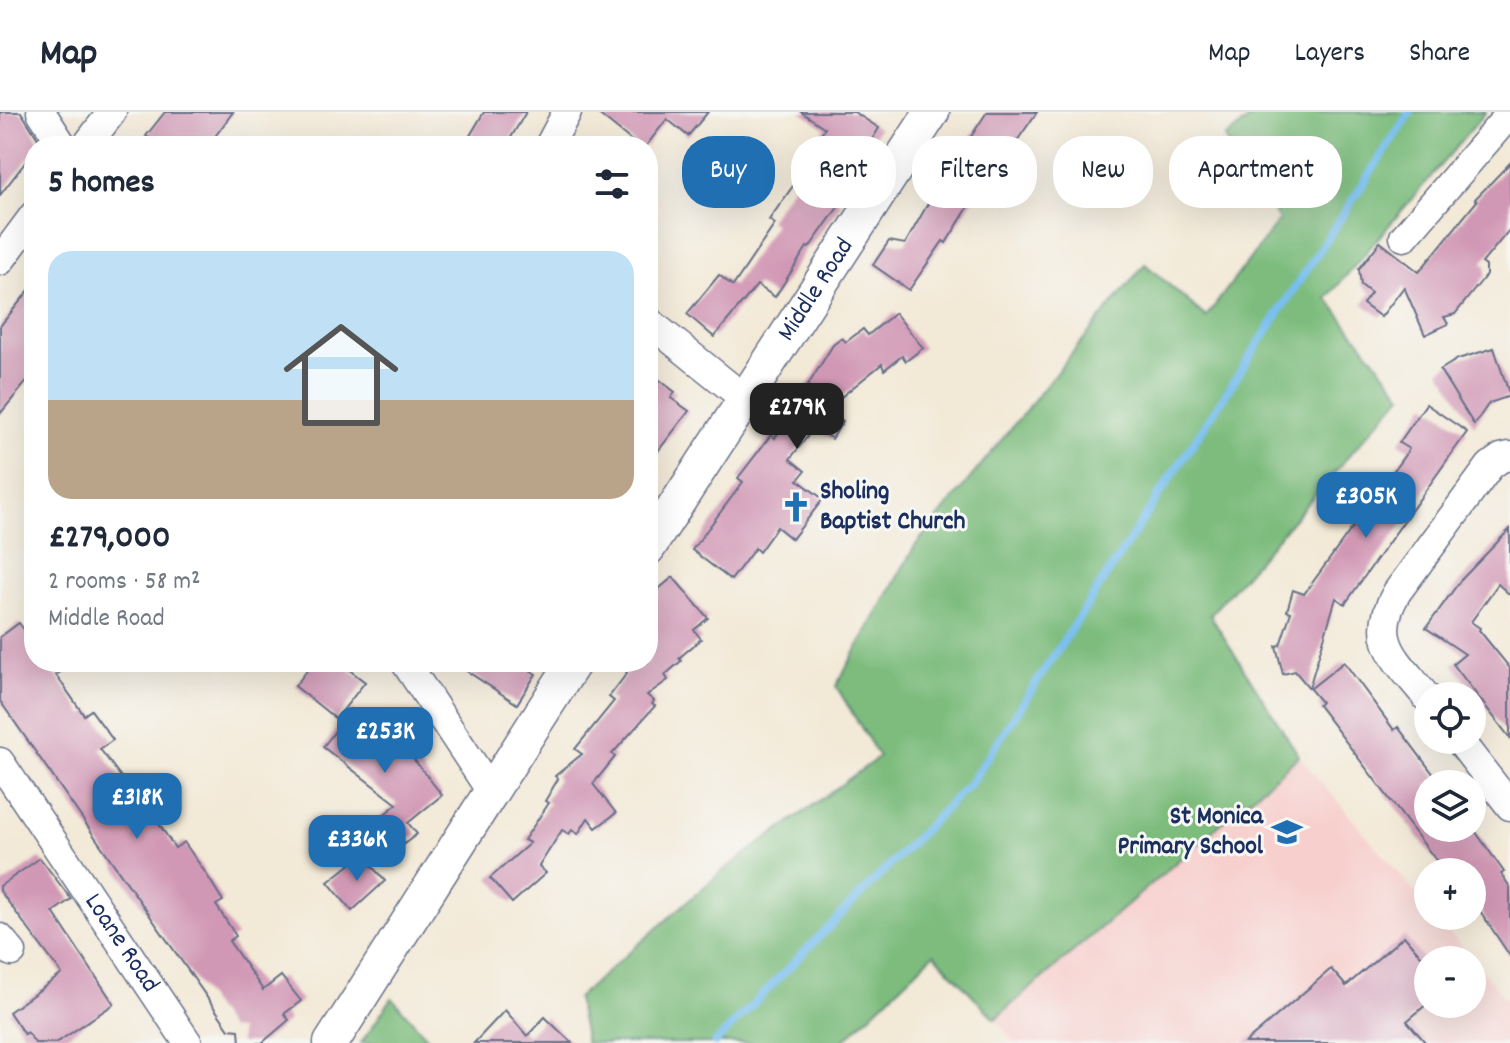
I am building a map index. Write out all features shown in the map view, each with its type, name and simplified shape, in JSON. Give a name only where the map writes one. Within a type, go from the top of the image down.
[{"type":"street","points":[[41,112],[57,136]]},
{"type":"street","points":[[94,136],[112,112]]},
{"type":"street","points":[[554,136],[567,112]]},
{"type":"street","name":"Middle Road","points":[[658,533],[932,112]]},
{"type":"street","points":[[1404,237],[1510,117]]},
{"type":"street","points":[[0,261],[24,229]]},
{"type":"street","points":[[658,329],[745,399]]},
{"type":"street","points":[[1415,682],[1387,645],[1383,629],[1387,612],[1397,592],[1490,466],[1510,456]]},
{"type":"street","points":[[412,672],[490,790]]},
{"type":"street","points":[[331,1043],[567,672]]},
{"type":"street","points":[[1470,754],[1510,806]]},
{"type":"street","name":"Loane Road","points":[[0,762],[188,1043]]},
{"type":"shaded area","name":"St Monica Primary School","points":[[1299,756],[1414,892],[1414,930],[1447,930],[1461,946],[1414,946],[1414,1018],[1486,1018],[1486,976],[1510,1004],[1510,1043],[1014,1043],[995,1019]]},
{"type":"green space","points":[[1258,112],[1486,112],[1327,298],[1402,395],[1210,615],[1299,756],[995,1019],[934,954],[841,1043],[586,1043],[577,998],[720,873],[879,757],[836,686],[915,546],[1145,264],[1206,317],[1279,220],[1271,208],[1342,208],[1342,136],[1228,136]]},
{"type":"green space","points":[[392,998],[432,1043],[361,1043]]},
{"type":"building","points":[[0,112],[21,112],[36,136],[24,136],[24,164],[0,195]]},
{"type":"building","points":[[165,112],[233,112],[215,136],[146,136]]},
{"type":"building","points":[[484,112],[526,112],[512,136],[470,136]]},
{"type":"building","points":[[596,112],[708,112],[688,136],[667,119],[654,136],[626,136]]},
{"type":"building","points":[[801,112],[854,112],[879,128],[874,136],[819,136],[825,128]]},
{"type":"building","points":[[987,112],[1037,112],[1020,136],[971,136]]},
{"type":"building","points":[[1510,163],[1510,229],[1482,263],[1486,266],[1486,275],[1455,314],[1444,317],[1448,324],[1425,335],[1404,287],[1381,317],[1363,304],[1371,293],[1361,285],[1359,269],[1380,242],[1419,272],[1477,201],[1475,199]]},
{"type":"building","points":[[791,189],[791,208],[837,208],[807,247],[775,297],[757,285],[714,337],[687,314],[719,275],[733,286],[775,224],[769,220]]},
{"type":"building","points":[[925,208],[968,208],[946,243],[943,241],[909,290],[873,265],[889,241],[905,244]]},
{"type":"building","points":[[24,296],[24,385],[0,414],[0,326]]},
{"type":"building","points":[[895,313],[923,348],[906,361],[902,356],[884,370],[882,364],[825,410],[843,421],[832,439],[814,428],[790,459],[805,471],[798,480],[823,499],[792,539],[777,527],[759,552],[755,548],[731,580],[692,550],[743,482],[738,478],[771,435],[775,438],[833,345],[842,338],[846,342],[863,329],[868,335]]},
{"type":"building","points":[[1494,348],[1510,396],[1489,403],[1474,425],[1440,370],[1458,359]]},
{"type":"building","points":[[658,379],[675,392],[671,398],[689,411],[658,451]]},
{"type":"building","points":[[1426,404],[1467,432],[1345,604],[1336,598],[1309,688],[1295,671],[1283,674],[1276,646],[1280,645],[1291,612],[1287,611],[1293,590],[1304,594],[1385,483],[1409,449],[1399,443]]},
{"type":"building","points":[[1510,529],[1510,595],[1498,584],[1471,622],[1480,628],[1510,668],[1510,738],[1486,707],[1486,682],[1467,682],[1453,664],[1465,654],[1426,628],[1460,581]]},
{"type":"building","points":[[673,577],[708,618],[694,630],[701,639],[665,675],[668,680],[647,695],[655,706],[612,754],[615,757],[593,784],[616,813],[596,828],[588,818],[578,834],[572,830],[569,834],[562,830],[539,866],[546,873],[512,903],[490,878],[530,843],[524,840],[549,803],[545,801],[558,779],[555,776],[582,754],[575,749],[614,701],[609,697],[626,672],[658,672],[658,590]]},
{"type":"building","points":[[19,623],[24,629],[24,672],[60,672],[56,675],[84,715],[91,710],[113,740],[100,749],[130,789],[134,786],[175,848],[184,842],[205,872],[223,901],[216,905],[236,936],[229,941],[263,990],[281,976],[301,1001],[284,1014],[289,1020],[262,1043],[240,1043],[239,1030],[229,1029],[0,701],[0,637]]},
{"type":"building","points":[[1344,662],[1394,730],[1398,727],[1414,748],[1414,754],[1418,754],[1430,770],[1414,770],[1414,831],[1318,705],[1321,702],[1310,689]]},
{"type":"building","points":[[306,672],[352,672],[365,682],[336,719],[295,686]]},
{"type":"building","points":[[468,672],[536,674],[517,704]]},
{"type":"building","points":[[351,710],[412,757],[442,795],[408,823],[417,834],[395,851],[372,824],[397,804],[323,747]]},
{"type":"building","points":[[1422,842],[1483,842],[1504,872],[1501,874],[1510,887],[1510,956],[1486,920],[1486,858],[1434,858]]},
{"type":"building","points":[[362,855],[385,881],[352,911],[328,882]]},
{"type":"building","points":[[40,858],[71,899],[53,912],[114,1004],[56,1043],[35,1043],[27,1032],[24,1034],[9,1012],[62,974],[0,891],[0,886]]},
{"type":"building","points":[[1404,936],[1414,948],[1414,1015],[1407,1021],[1426,1043],[1245,1043],[1331,969],[1346,986]]},
{"type":"building","points":[[505,1010],[527,1036],[545,1017],[572,1043],[474,1043]]},
{"type":"waterway","points":[[715,1043],[972,781],[1410,112]]},
{"type":"place","name":"Sholing Baptist Church","points":[[796,507]]},
{"type":"place","name":"St Monica Primary School","points":[[1287,832]]}]
